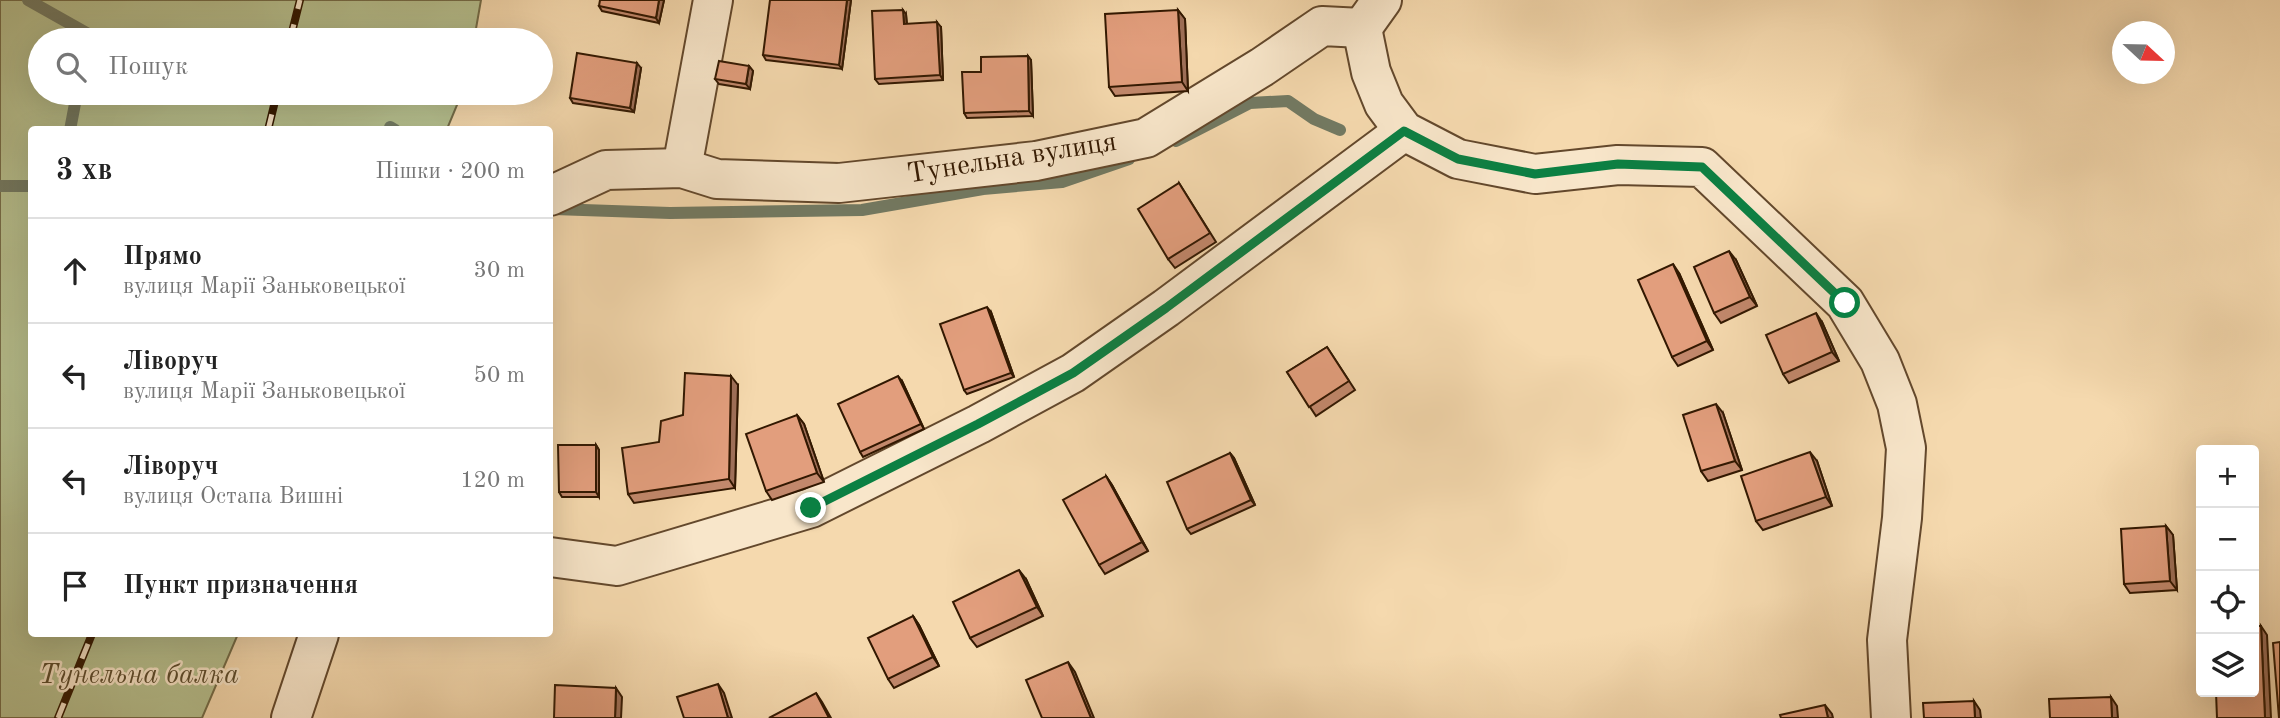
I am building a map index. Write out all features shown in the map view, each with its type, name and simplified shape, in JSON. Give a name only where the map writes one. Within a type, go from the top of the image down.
[{"type":"street","points":[[682,169],[713,0]]},
{"type":"street","points":[[1372,14],[1371,72],[1384,104],[1404,131],[1458,159],[1535,174],[1618,164],[1702,167],[1845,303],[1880,361],[1897,404],[1906,448],[1902,518],[1887,640],[1891,718]]},
{"type":"street","name":"Тунельна вулиця","points":[[553,195],[606,170],[682,169],[717,179],[839,183],[1036,161],[1146,138],[1262,67],[1322,26],[1372,14]]},
{"type":"street","points":[[553,557],[617,566],[811,508],[823,502],[1073,373],[1166,308],[1404,131]]},
{"type":"street","points":[[292,718],[318,637]]},
{"type":"green space","name":"Тунельна балка","points":[[0,0],[481,0],[476,28],[28,28],[28,105],[457,105],[448,126],[28,126],[28,637],[237,637],[202,718],[0,718]]},
{"type":"building","points":[[600,0],[659,0],[656,18],[599,6]]},
{"type":"building","points":[[770,0],[847,0],[839,65],[763,55]]},
{"type":"building","points":[[903,10],[904,24],[937,22],[940,75],[875,79],[872,11]]},
{"type":"building","points":[[1178,10],[1182,82],[1109,87],[1105,14]]},
{"type":"building","points":[[577,53],[637,63],[630,108],[570,98]]},
{"type":"building","points":[[1028,56],[1029,111],[964,113],[962,72],[981,72],[981,57]]},
{"type":"building","points":[[719,61],[749,66],[746,84],[715,79]]},
{"type":"building","points":[[1179,183],[1210,233],[1168,259],[1138,209]]},
{"type":"building","points":[[1729,251],[1750,297],[1714,313],[1694,267]]},
{"type":"building","points":[[1673,264],[1707,341],[1672,357],[1638,280]]},
{"type":"building","points":[[987,307],[1011,373],[964,390],[940,324]]},
{"type":"building","points":[[1816,313],[1832,352],[1783,374],[1766,335]]},
{"type":"building","points":[[1327,347],[1349,381],[1309,407],[1287,372]]},
{"type":"building","points":[[685,373],[731,376],[729,479],[628,494],[622,448],[659,442],[661,421],[683,415]]},
{"type":"building","points":[[898,376],[921,424],[860,452],[838,404]]},
{"type":"building","points":[[1716,404],[1735,461],[1701,471],[1683,415]]},
{"type":"building","points":[[797,415],[817,473],[766,491],[746,434]]},
{"type":"building","points":[[558,445],[596,445],[596,492],[559,492]]},
{"type":"building","points":[[1810,452],[1826,497],[1756,521],[1741,476]]},
{"type":"building","points":[[1230,453],[1251,500],[1187,529],[1167,482]]},
{"type":"building","points":[[1106,476],[1142,542],[1099,565],[1063,500]]},
{"type":"building","points":[[2166,526],[2170,581],[2124,584],[2121,529]]},
{"type":"building","points":[[1019,570],[1037,607],[970,638],[953,602]]},
{"type":"building","points":[[913,616],[933,657],[888,679],[868,638]]},
{"type":"building","points":[[2261,626],[2265,718],[2217,718],[2216,697],[2259,697]]},
{"type":"building","points":[[2280,642],[2280,718],[2279,718],[2273,643]]},
{"type":"building","points":[[1068,662],[1091,718],[1042,718],[1026,680]]},
{"type":"building","points":[[718,684],[728,718],[684,718],[677,697]]},
{"type":"building","points":[[555,685],[616,688],[615,718],[554,718]]},
{"type":"building","points":[[816,693],[829,718],[769,718]]},
{"type":"building","points":[[2111,697],[2112,718],[2050,718],[2049,699]]},
{"type":"building","points":[[1974,701],[1975,718],[1924,718],[1923,703]]},
{"type":"building","points":[[1825,705],[1828,718],[1781,718],[1780,715]]},
{"type":"waterway","points":[[28,0],[78,28]]},
{"type":"waterway","points":[[1176,141],[1250,103],[1288,101],[1314,119],[1340,130]]},
{"type":"waterway","points":[[71,126],[75,105]]},
{"type":"waterway","points":[[554,209],[670,213],[862,210],[983,189],[1062,182],[1129,159]]},
{"type":"waterway","points":[[0,186],[28,186]]},
{"type":"railway","points":[[293,28],[300,0]]},
{"type":"railway","points":[[269,126],[274,105]]},
{"type":"railway","points":[[58,718],[91,637]]},
{"type":"route","points":[[811,508],[1073,373],[1166,308],[1404,131],[1458,159],[1535,174],[1618,164],[1702,167],[1845,303]]}]
